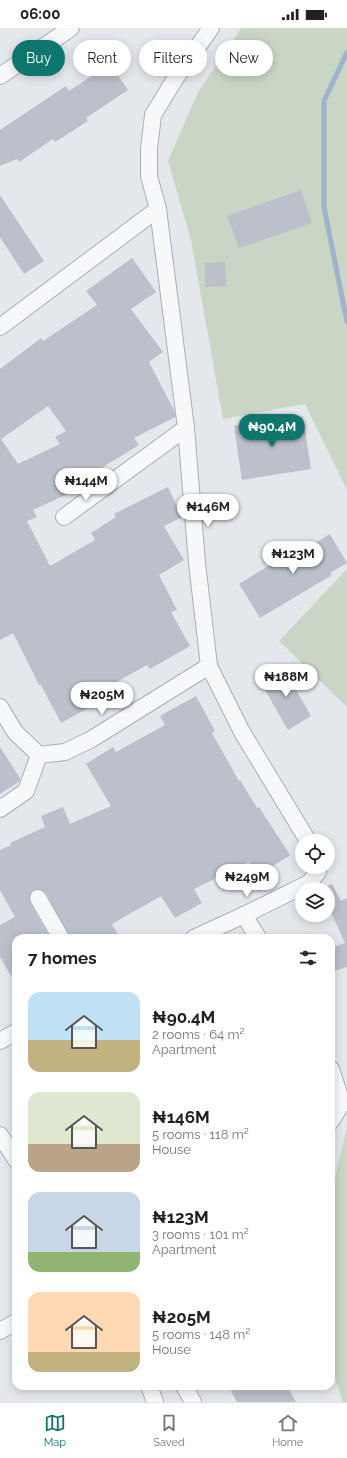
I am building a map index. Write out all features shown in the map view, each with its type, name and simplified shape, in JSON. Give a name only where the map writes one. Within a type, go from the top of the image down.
[{"type":"street","points":[[0,76],[71,28]]},
{"type":"street","points":[[211,28],[175,79],[153,115],[149,149],[149,176],[158,210],[186,428],[197,563],[209,666],[242,732],[304,834]]},
{"type":"street","points":[[0,327],[158,210]]},
{"type":"street","points":[[64,517],[186,428]]},
{"type":"street","points":[[39,755],[65,752],[90,740],[209,666]]},
{"type":"street","points":[[0,707],[15,732],[39,755]]},
{"type":"street","points":[[0,809],[26,791],[39,755]]},
{"type":"street","points":[[203,934],[309,883],[316,874]]},
{"type":"street","points":[[38,898],[59,934]]},
{"type":"street","points":[[244,915],[256,934]]},
{"type":"street","points":[[0,1041],[12,1034]]},
{"type":"street","points":[[335,1081],[342,1103],[335,1114]]},
{"type":"street","points":[[0,1135],[12,1154]]},
{"type":"street","points":[[0,1331],[12,1324]]},
{"type":"street","points":[[150,1390],[155,1402]]},
{"type":"street","points":[[186,1390],[193,1402]]},
{"type":"green space","points":[[241,28],[347,28],[347,490],[305,404],[223,419],[191,240],[168,161],[198,92],[215,67],[215,76],[273,76],[273,40],[233,40]]},
{"type":"green space","points":[[347,569],[347,707],[279,641]]},
{"type":"green space","points":[[347,1127],[347,1402],[343,1402],[335,1379],[335,1177]]},
{"type":"building","points":[[92,76],[118,76],[128,90],[86,118],[88,121],[55,142],[53,139],[19,162],[17,159],[0,166],[0,130],[66,86],[69,91]]},
{"type":"building","points":[[301,190],[312,223],[239,248],[227,216]]},
{"type":"building","points":[[0,195],[44,261],[24,274],[0,237]]},
{"type":"building","points":[[132,258],[156,292],[131,309],[163,352],[149,362],[174,410],[175,417],[134,438],[139,445],[70,487],[72,492],[33,510],[37,517],[27,521],[50,566],[95,540],[91,533],[116,517],[114,514],[168,487],[182,517],[164,526],[184,560],[159,575],[177,610],[171,612],[190,646],[150,669],[147,665],[93,695],[97,703],[61,723],[41,685],[39,685],[13,633],[0,640],[0,369],[41,338],[43,341],[97,305],[86,291]],"holes":[[[48,406],[66,431],[55,437],[60,444],[18,464],[1,439]]]},
{"type":"building","points":[[225,262],[226,286],[205,287],[205,263]]},
{"type":"building","points":[[303,416],[311,469],[242,480],[234,426]]},
{"type":"building","points":[[330,534],[347,563],[330,573],[332,575],[260,618],[239,584],[311,540],[313,544]]},
{"type":"building","points":[[283,667],[311,716],[288,730],[260,681]]},
{"type":"building","points":[[196,696],[215,731],[212,733],[239,781],[240,780],[257,808],[259,807],[290,855],[258,876],[249,862],[194,889],[202,903],[175,918],[161,896],[112,924],[118,934],[68,934],[46,893],[42,890],[34,890],[30,894],[30,902],[48,934],[12,934],[12,977],[0,957],[0,925],[15,917],[0,890],[0,850],[11,845],[10,843],[45,827],[41,816],[63,807],[70,824],[111,806],[86,764],[113,747],[116,752],[165,725],[160,716]]},
{"type":"building","points":[[0,747],[20,778],[20,781],[0,794]]},
{"type":"building","points":[[335,890],[341,901],[347,898],[347,967],[335,971],[335,947],[345,943],[335,921]]},
{"type":"building","points":[[289,1390],[296,1402],[237,1402],[231,1391]]},
{"type":"waterway","points":[[347,52],[324,101],[324,207],[347,322]]}]
